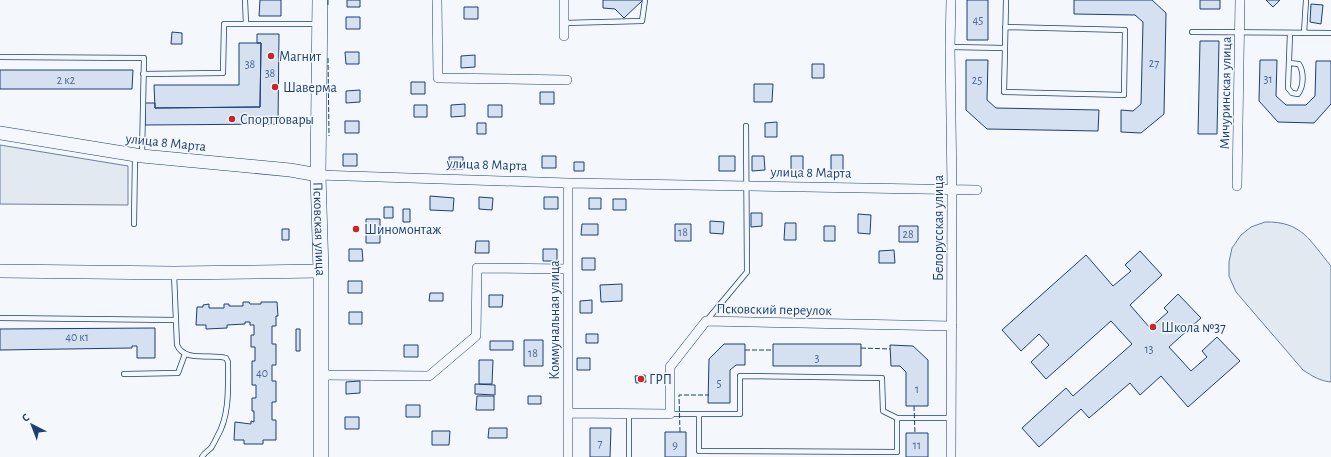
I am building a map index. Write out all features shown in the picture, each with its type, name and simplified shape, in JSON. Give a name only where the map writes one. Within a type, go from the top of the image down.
[{"type":"main road","name":"Псковская улица","points":[[320,0],[318,175],[321,271],[321,457]]},
{"type":"main road","name":"улица 8 Марта","points":[[0,133],[138,156],[290,170],[318,175]]},
{"type":"main road","points":[[0,271],[174,273],[321,271]]},
{"type":"street","points":[[438,0],[438,78],[567,80]]},
{"type":"street","points":[[564,0],[564,36]]},
{"type":"street","name":"Белорусская улица","points":[[951,0],[951,457]]},
{"type":"street","name":"Мичуринская улица","points":[[1237,186],[1240,0]]},
{"type":"street","name":"улица 8 Марта","points":[[318,175],[568,183],[977,190]]},
{"type":"street","name":"Коммунальная улица","points":[[568,183],[568,457]]},
{"type":"street","points":[[320,375],[429,376],[476,336],[477,268],[568,269]]},
{"type":"street","name":"Псковский переулок","points":[[670,414],[670,367],[706,321],[952,326]]},
{"type":"street","points":[[568,413],[670,414]]},
{"type":"lane","points":[[245,0],[246,24]]},
{"type":"lane","points":[[564,23],[642,21],[645,0]]},
{"type":"lane","points":[[1005,27],[1125,30],[1124,95],[1004,92],[1005,27],[1006,0]]},
{"type":"lane","points":[[1304,33],[1306,0]]},
{"type":"lane","points":[[143,74],[223,73],[224,24],[320,24]]},
{"type":"lane","points":[[1192,32],[1331,33]]},
{"type":"lane","points":[[1289,63],[1299,64],[1302,69],[1302,89],[1298,94],[1292,93],[1288,88],[1290,33]]},
{"type":"lane","points":[[950,47],[1005,48]]},
{"type":"lane","points":[[0,57],[144,58],[134,224]]},
{"type":"lane","points":[[706,321],[747,272],[746,126]]},
{"type":"lane","points":[[174,273],[177,345],[179,350],[185,354],[207,357],[220,356],[226,358],[228,362],[228,404],[223,423],[218,436],[202,457]]},
{"type":"lane","points":[[0,318],[176,320]]},
{"type":"lane","points":[[124,374],[178,373],[185,354]]},
{"type":"lane","points":[[670,414],[740,414],[740,376],[882,378],[883,411],[897,418],[951,418]]},
{"type":"lane","points":[[629,414],[629,457]]},
{"type":"lane","points":[[699,414],[699,451],[896,452],[897,418]]},
{"type":"lane","points":[[762,451],[762,457]]},
{"type":"shaded area","points":[[0,145],[128,166],[128,205],[0,204]]},
{"type":"shaded area","points":[[1265,222],[1288,225],[1297,229],[1311,241],[1331,266],[1331,382],[1313,376],[1303,370],[1236,292],[1229,276],[1229,262],[1232,248],[1241,235],[1251,227]]},
{"type":"building","points":[[260,0],[281,0],[281,16],[259,16]]},
{"type":"building","points":[[347,0],[360,0],[360,7],[347,7]]},
{"type":"building","points":[[603,0],[643,0],[624,18],[615,9],[603,8]]},
{"type":"building","points":[[967,0],[988,0],[988,40],[967,40]]},
{"type":"building","points":[[1074,0],[1152,0],[1166,13],[1164,114],[1141,133],[1121,132],[1121,110],[1133,111],[1141,104],[1143,22],[1135,15],[1074,14]]},
{"type":"building","points":[[1200,0],[1220,0],[1220,9],[1200,9]]},
{"type":"building","points":[[1266,0],[1280,0],[1273,7]]},
{"type":"building","points":[[1311,4],[1323,5],[1321,24],[1310,22]]},
{"type":"building","points":[[464,7],[478,7],[478,19],[464,19]]},
{"type":"building","points":[[346,17],[360,17],[360,29],[346,29]]},
{"type":"building","points":[[172,32],[182,33],[182,44],[171,44]]},
{"type":"building","points":[[257,34],[279,34],[278,124],[145,125],[145,103],[155,103],[155,108],[260,107],[261,43],[257,43]]},
{"type":"building","points":[[1200,41],[1219,41],[1217,134],[1198,134]]},
{"type":"building","points":[[239,43],[261,43],[260,107],[155,108],[154,85],[239,85]]},
{"type":"building","points":[[345,52],[359,52],[359,64],[346,64]]},
{"type":"building","points":[[475,55],[475,67],[461,68],[461,56]]},
{"type":"building","points":[[966,60],[988,60],[987,100],[996,108],[1099,110],[1098,131],[987,129],[966,110]]},
{"type":"building","points":[[1260,60],[1277,60],[1276,96],[1286,105],[1306,105],[1315,96],[1316,61],[1331,61],[1331,104],[1314,123],[1278,122],[1259,101]]},
{"type":"building","points":[[812,64],[824,64],[824,78],[812,78]]},
{"type":"building","points":[[0,70],[133,70],[132,89],[0,89]]},
{"type":"building","points":[[411,82],[425,82],[425,94],[411,94]]},
{"type":"building","points":[[754,84],[773,84],[772,102],[754,102]]},
{"type":"building","points":[[360,90],[360,102],[346,103],[346,91]]},
{"type":"building","points":[[540,92],[554,92],[554,104],[540,104]]},
{"type":"building","points":[[465,104],[465,116],[451,117],[451,105]]},
{"type":"building","points":[[414,105],[427,105],[427,117],[414,117]]},
{"type":"building","points":[[488,105],[502,105],[502,117],[488,117]]},
{"type":"building","points":[[345,121],[359,121],[359,133],[345,133]]},
{"type":"building","points":[[777,122],[777,137],[765,137],[765,123]]},
{"type":"building","points":[[477,123],[486,123],[486,134],[477,134]]},
{"type":"building","points":[[343,154],[357,154],[357,166],[343,166]]},
{"type":"building","points":[[831,155],[843,155],[843,172],[831,172]]},
{"type":"building","points":[[542,156],[556,156],[556,168],[542,168]]},
{"type":"building","points":[[719,156],[735,156],[735,171],[719,171]]},
{"type":"building","points":[[752,156],[764,156],[765,170],[752,171]]},
{"type":"building","points":[[791,156],[803,156],[803,172],[791,172]]},
{"type":"building","points":[[449,157],[463,157],[463,169],[449,169]]},
{"type":"building","points":[[574,162],[584,162],[584,171],[574,171]]},
{"type":"building","points":[[430,196],[454,198],[453,211],[430,210]]},
{"type":"building","points":[[479,197],[493,198],[492,210],[479,209]]},
{"type":"building","points":[[544,197],[558,197],[558,209],[544,209]]},
{"type":"building","points":[[589,198],[601,198],[601,209],[589,209]]},
{"type":"building","points":[[613,199],[626,199],[626,210],[613,210]]},
{"type":"building","points":[[384,207],[393,207],[393,218],[384,218]]},
{"type":"building","points":[[403,209],[410,209],[410,222],[403,222]]},
{"type":"building","points":[[751,213],[762,213],[762,226],[751,227]]},
{"type":"building","points":[[858,214],[871,215],[870,234],[858,233]]},
{"type":"building","points":[[366,219],[380,219],[380,243],[366,243]]},
{"type":"building","points":[[710,221],[724,222],[723,234],[710,233]]},
{"type":"building","points":[[785,223],[796,223],[796,240],[784,240]]},
{"type":"building","points":[[582,224],[598,224],[598,235],[581,235]]},
{"type":"building","points":[[675,224],[691,224],[691,241],[675,241]]},
{"type":"building","points":[[824,226],[835,226],[835,241],[824,241]]},
{"type":"building","points":[[899,226],[918,226],[918,242],[899,242]]},
{"type":"building","points":[[282,229],[289,229],[289,240],[282,240]]},
{"type":"building","points":[[476,241],[489,241],[489,253],[475,253]]},
{"type":"building","points":[[349,249],[362,249],[363,261],[349,261]]},
{"type":"building","points":[[543,249],[557,249],[557,261],[543,261]]},
{"type":"building","points":[[894,250],[895,263],[879,263],[879,251]]},
{"type":"building","points":[[1140,251],[1162,275],[1130,305],[1150,328],[1168,312],[1164,308],[1178,294],[1201,318],[1169,347],[1191,371],[1207,357],[1202,351],[1217,337],[1240,361],[1188,407],[1161,376],[1140,395],[1130,383],[1089,418],[1081,409],[1039,447],[1022,428],[1066,388],[1073,396],[1132,344],[1111,321],[1046,379],[1031,362],[1049,345],[1039,334],[1021,351],[1002,330],[1086,255],[1113,286],[1131,271],[1125,265]]},
{"type":"building","points":[[582,258],[595,258],[595,270],[582,270]]},
{"type":"building","points":[[348,281],[362,281],[362,293],[348,293]]},
{"type":"building","points":[[622,284],[622,301],[601,302],[600,285]]},
{"type":"building","points":[[430,293],[443,293],[443,301],[429,301]]},
{"type":"building","points":[[489,295],[503,295],[502,307],[489,307]]},
{"type":"building","points":[[592,300],[592,313],[580,313],[580,301]]},
{"type":"building","points":[[243,302],[249,302],[250,304],[261,304],[261,302],[277,302],[278,316],[276,316],[276,326],[272,326],[272,344],[276,344],[276,365],[272,365],[272,381],[276,381],[276,402],[272,402],[272,420],[276,420],[276,440],[263,440],[263,444],[244,444],[244,440],[234,440],[235,422],[251,424],[251,421],[254,422],[252,398],[256,398],[256,385],[252,385],[252,361],[255,361],[255,347],[251,347],[251,335],[254,335],[254,325],[250,325],[250,322],[245,322],[245,324],[227,325],[227,328],[206,329],[206,325],[196,325],[197,307],[203,307],[203,305],[209,304],[209,308],[224,308],[224,304],[229,304],[229,306],[243,306]]},
{"type":"building","points":[[349,312],[362,312],[362,324],[349,324]]},
{"type":"building","points":[[155,328],[155,358],[137,358],[137,346],[132,346],[132,348],[0,350],[0,329]]},
{"type":"building","points":[[296,329],[300,329],[300,351],[296,351]]},
{"type":"building","points":[[586,334],[598,334],[598,343],[586,343]]},
{"type":"building","points":[[524,340],[543,340],[543,366],[524,366]]},
{"type":"building","points":[[490,341],[513,341],[513,350],[490,350]]},
{"type":"building","points":[[724,344],[745,344],[745,365],[736,365],[730,370],[730,403],[708,403],[709,359]]},
{"type":"building","points":[[773,344],[861,344],[861,366],[773,366]]},
{"type":"building","points":[[404,345],[418,345],[418,357],[404,357]]},
{"type":"building","points":[[890,345],[913,346],[928,360],[928,406],[906,406],[906,372],[900,366],[891,366]]},
{"type":"building","points":[[577,358],[590,358],[590,370],[577,370]]},
{"type":"building","points":[[479,360],[493,360],[492,384],[479,384]]},
{"type":"building","name":"ГРП","points":[[645,375],[646,382],[636,383],[635,376]]},
{"type":"building","points":[[360,381],[360,393],[346,394],[346,382]]},
{"type":"building","points":[[475,384],[495,385],[495,395],[475,394]]},
{"type":"building","points":[[477,396],[494,396],[494,410],[476,410]]},
{"type":"building","points":[[528,396],[541,396],[541,404],[528,404]]},
{"type":"building","points":[[406,405],[420,405],[420,417],[406,417]]},
{"type":"building","points":[[345,417],[359,417],[359,429],[345,429]]},
{"type":"building","points":[[489,428],[507,428],[507,438],[488,438]]},
{"type":"building","points":[[590,428],[611,428],[610,457],[590,457]]},
{"type":"building","points":[[432,431],[450,431],[449,445],[432,445]]},
{"type":"building","points":[[665,432],[686,432],[686,457],[665,457]]},
{"type":"building","points":[[906,433],[928,433],[928,457],[906,457]]},
{"type":"fence","points":[[328,0],[328,5]]},
{"type":"fence","points":[[328,58],[329,136]]},
{"type":"fence","points":[[861,348],[890,349]]},
{"type":"fence","points":[[745,350],[772,350]]},
{"type":"fence","points":[[680,432],[679,395],[709,395]]},
{"type":"fence","points":[[914,406],[915,433]]},
{"type":"place","name":"Магнит","points":[[271,56]]},
{"type":"place","name":"Шаверма","points":[[275,87]]},
{"type":"place","name":"Спорттовары","points":[[232,119]]},
{"type":"place","name":"Шиномонтаж","points":[[356,229]]},
{"type":"place","name":"Школа №37","points":[[1153,327]]},
{"type":"place","name":"ГРП","points":[[641,379]]}]
